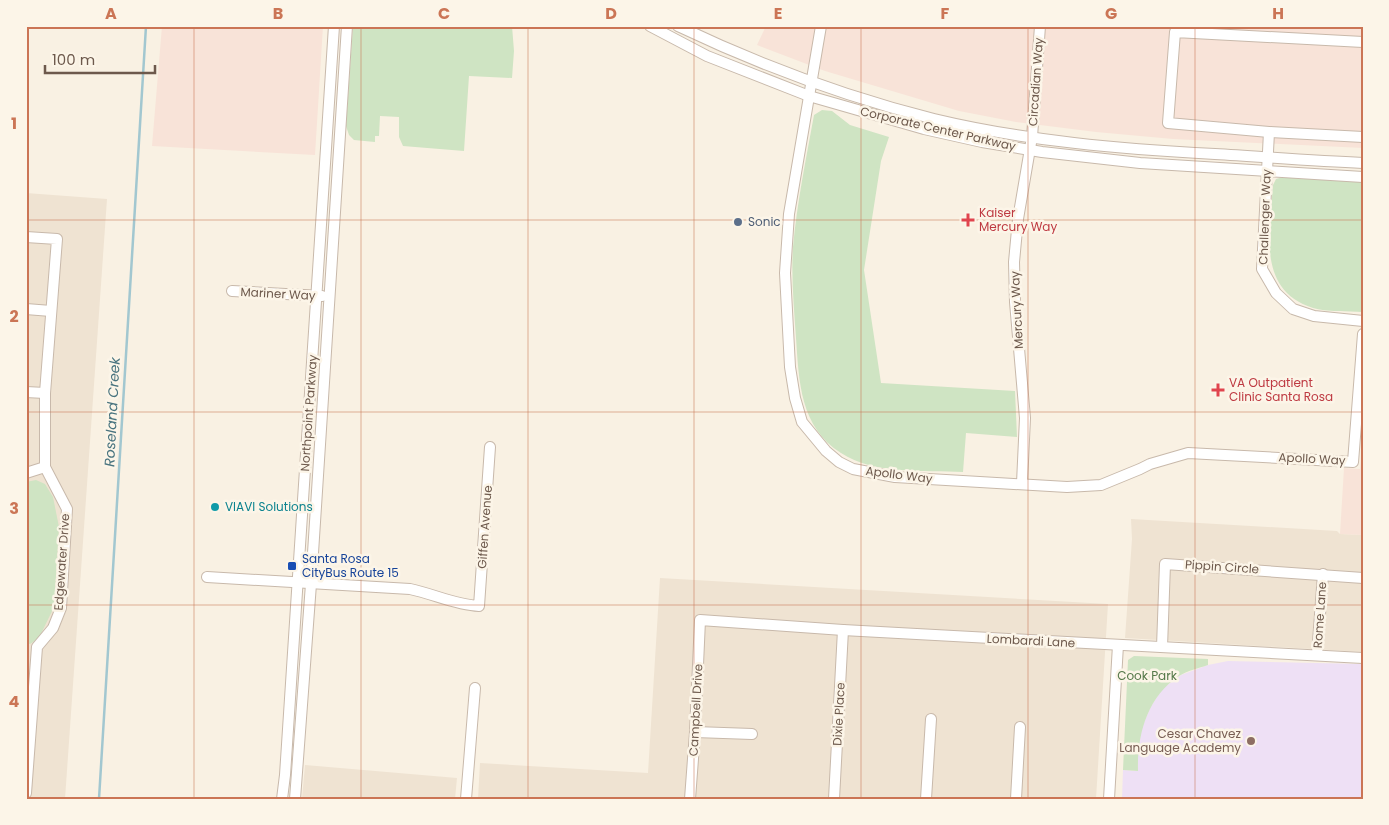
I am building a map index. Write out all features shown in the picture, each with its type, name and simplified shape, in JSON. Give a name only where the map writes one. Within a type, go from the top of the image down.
[{"type":"street","name":"Northpoint Parkway","points":[[282,799],[321,296],[334,26]]},
{"type":"street","name":"Northpoint Parkway","points":[[295,799],[348,26]]},
{"type":"street","name":"Corporate Center Parkway","points":[[650,26],[707,56],[809,96],[924,129],[982,142],[1030,150],[1140,163],[1363,177]]},
{"type":"street","name":"Corporate Center Parkway","points":[[678,26],[759,62],[812,82],[873,102],[935,119],[1032,137],[1157,151],[1363,163]]},
{"type":"street","points":[[812,82],[822,26]]},
{"type":"street","name":"Circadian Way","points":[[1032,137],[1040,26]]},
{"type":"street","points":[[1363,42],[1175,32],[1168,123],[1269,132],[1363,137]]},
{"type":"street","name":"Apollo Way","points":[[812,82],[789,214],[785,273],[790,367],[794,398],[802,422],[826,451],[839,462],[853,469],[895,477],[1067,486],[1101,485],[1150,464],[1188,453],[1353,462],[1363,334]]},
{"type":"street","name":"Challenger Way","points":[[1269,132],[1262,270],[1276,293],[1293,309],[1314,316],[1363,321]]},
{"type":"street","name":"Mercury Way","points":[[1022,484],[1025,425],[1015,302],[1014,262],[1018,219],[1032,137]]},
{"type":"street","name":"Edgewater Drive","points":[[26,236],[57,239],[45,393],[45,467],[67,509],[61,608],[53,628],[32,646],[26,793]]},
{"type":"street","name":"Mariner Way","points":[[232,291],[321,296]]},
{"type":"street","points":[[26,309],[51,311]]},
{"type":"street","points":[[26,392],[45,393]]},
{"type":"street","name":"Giffen Avenue","points":[[311,584],[410,589],[458,604],[479,606],[490,447]]},
{"type":"street","points":[[26,473],[45,467]]},
{"type":"street","name":"Pippin Circle","points":[[1162,647],[1166,564],[1363,578]]},
{"type":"street","name":"Rome Lane","points":[[1317,656],[1323,574]]},
{"type":"street","points":[[207,577],[311,584]]},
{"type":"street","name":"Lombardi Lane","points":[[700,620],[1118,646],[1363,658]]},
{"type":"street","name":"Campbell Drive","points":[[690,799],[700,620]]},
{"type":"street","name":"Dixie Place","points":[[834,799],[843,630]]},
{"type":"street","points":[[1109,799],[1118,646]]},
{"type":"street","points":[[466,799],[475,688]]},
{"type":"street","points":[[926,799],[931,720]]},
{"type":"street","points":[[1016,799],[1020,727]]},
{"type":"street","points":[[695,732],[752,734]]},
{"type":"shaded area","points":[[162,26],[323,26],[315,155],[152,146]]},
{"type":"shaded area","points":[[766,26],[1363,27],[1363,148],[1173,139],[1096,132],[1016,122],[959,111],[825,71],[757,45]]},
{"type":"shaded area","points":[[26,193],[107,199],[65,799],[26,799]]},
{"type":"shaded area","points":[[1363,426],[1363,535],[1340,534],[1344,468],[1360,469]]},
{"type":"shaded area","points":[[1131,519],[1337,531],[1340,534],[1363,535],[1363,652],[1125,638],[1132,539]]},
{"type":"shaded area","points":[[660,578],[1108,604],[1096,799],[478,799],[480,763],[648,773]]},
{"type":"shaded area","name":"Cesar Chavez Language Academy","points":[[1228,661],[1363,664],[1363,799],[1122,799],[1123,770],[1138,771],[1137,755],[1142,727],[1150,708],[1162,689],[1181,675],[1208,665]]},
{"type":"shaded area","points":[[305,765],[457,778],[455,799],[302,799]]},
{"type":"green space","points":[[353,26],[512,26],[514,51],[512,78],[469,76],[464,151],[403,146],[399,137],[399,117],[380,116],[379,136],[375,136],[375,142],[354,140],[349,135],[346,126]]},
{"type":"green space","points":[[822,110],[832,111],[850,125],[889,137],[881,161],[864,270],[881,383],[1015,391],[1017,437],[966,433],[963,472],[900,470],[869,465],[854,460],[827,442],[817,430],[804,402],[799,371],[792,258],[799,198],[814,115]]},
{"type":"green space","points":[[1283,177],[1363,182],[1363,312],[1331,311],[1313,308],[1295,299],[1282,288],[1270,257],[1269,239],[1273,185],[1276,179]]},
{"type":"green space","points":[[36,480],[45,484],[53,497],[59,527],[54,607],[39,638],[30,644],[26,643],[26,482]]},
{"type":"green space","name":"Cook Park","points":[[1134,656],[1208,659],[1208,665],[1182,674],[1168,685],[1152,706],[1146,718],[1139,744],[1138,771],[1123,770],[1128,660]]},
{"type":"waterway","name":"Roseland Creek","points":[[99,799],[146,26]]},
{"type":"place","name":"Kaiser Mercury Way","points":[[968,220]]},
{"type":"place","name":"Sonic","points":[[738,222]]},
{"type":"place","name":"VA Outpatient Clinic Santa Rosa","points":[[1218,390]]},
{"type":"place","name":"VIAVI Solutions","points":[[215,507]]},
{"type":"place","name":"Santa Rosa CityBus Route 15","points":[[292,566]]},
{"type":"place","name":"Cesar Chavez Language Academy","points":[[1251,741]]}]
